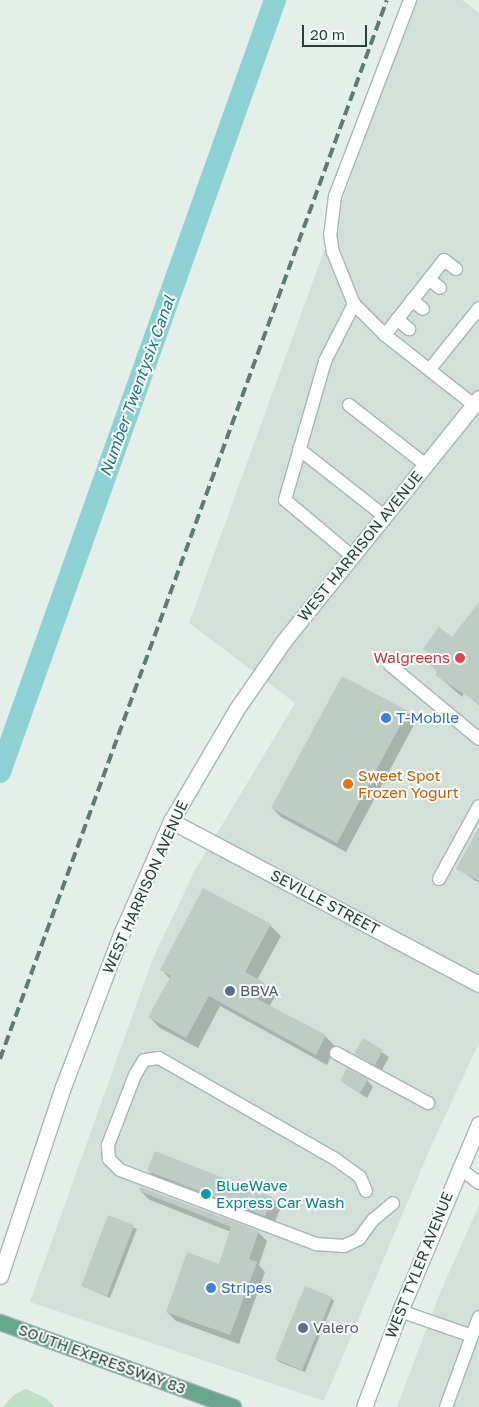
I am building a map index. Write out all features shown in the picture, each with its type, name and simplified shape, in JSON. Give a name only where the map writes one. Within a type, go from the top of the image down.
[{"type":"main road","name":"WEST HARRISON AVENUE","points":[[0,1276],[66,1078],[122,932],[172,821],[236,710],[283,642],[476,401]]},
{"type":"main road","name":"SEVILLE STREET","points":[[172,821],[479,984]]},
{"type":"main road","name":"WEST TYLER AVENUE","points":[[364,1407],[400,1311],[479,1124]]},
{"type":"main road","name":"SOUTH EXPRESSWAY 83","points":[[0,1322],[233,1407]]},
{"type":"lane","points":[[410,0],[335,196],[330,234],[333,252],[354,304],[385,335],[476,401]]},
{"type":"lane","points":[[385,335],[444,260],[456,269]]},
{"type":"lane","points":[[429,279],[440,288]]},
{"type":"lane","points":[[412,300],[424,309]]},
{"type":"lane","points":[[352,556],[285,500],[325,361],[354,304]]},
{"type":"lane","points":[[430,369],[437,351],[473,310]]},
{"type":"lane","points":[[397,319],[409,328]]},
{"type":"lane","points":[[349,405],[426,465]]},
{"type":"lane","points":[[299,449],[384,516]]},
{"type":"lane","points":[[390,665],[479,740]]},
{"type":"lane","points":[[439,879],[479,806]]},
{"type":"lane","points":[[336,1053],[428,1103]]},
{"type":"lane","points":[[366,1191],[360,1177],[337,1160],[159,1058],[144,1060],[135,1075],[108,1145],[108,1159],[120,1170],[316,1244],[344,1246],[359,1239],[373,1220],[393,1203]]},
{"type":"lane","points":[[459,1168],[479,1183]]},
{"type":"lane","points":[[400,1311],[476,1333]]},
{"type":"lane","points":[[446,1407],[476,1333],[479,1318]]},
{"type":"shaded area","points":[[415,0],[462,0],[479,13],[479,1043],[432,1144],[324,1401],[30,1302],[153,958],[195,870],[295,703],[189,623]]},
{"type":"shaded area","points":[[479,1205],[479,1407],[397,1407],[440,1293]]},
{"type":"green space","points":[[26,1389],[46,1398],[55,1407],[3,1407],[15,1394]]},
{"type":"building","name":"Walgreens","points":[[479,602],[479,704],[435,675],[438,672],[430,665],[436,658],[423,649],[439,627],[452,637]]},
{"type":"building","points":[[342,676],[408,711],[337,843],[271,808]]},
{"type":"building","points":[[479,827],[479,881],[456,869]]},
{"type":"building","name":"BBVA","points":[[203,888],[271,924],[245,972],[265,983],[257,999],[326,1035],[316,1055],[209,996],[186,1038],[148,1017],[171,976],[160,970]]},
{"type":"building","points":[[363,1038],[383,1050],[375,1065],[354,1054]]},
{"type":"building","points":[[347,1068],[368,1079],[360,1093],[340,1081]]},
{"type":"building","points":[[155,1151],[272,1197],[265,1216],[147,1171]]},
{"type":"building","name":"Stripes","points":[[141,1187],[259,1231],[249,1259],[257,1262],[230,1335],[166,1312],[187,1252],[219,1264],[231,1227],[139,1191]]},
{"type":"building","points":[[108,1215],[134,1225],[107,1296],[81,1286]]},
{"type":"building","name":"Valero","points":[[305,1286],[332,1297],[302,1370],[275,1359]]},
{"type":"waterway","name":"Number Twentysix Canal","points":[[0,772],[275,0]]},
{"type":"railway","points":[[0,1059],[387,0]]},
{"type":"place","name":"Walgreens","points":[[460,658]]},
{"type":"place","name":"T-Mobile","points":[[386,718]]},
{"type":"place","name":"Sweet Spot Frozen Yogurt","points":[[348,784]]},
{"type":"place","name":"BBVA","points":[[230,991]]},
{"type":"place","name":"BlueWave Express Car Wash","points":[[206,1194]]},
{"type":"place","name":"Stripes","points":[[211,1288]]},
{"type":"place","name":"Valero","points":[[303,1328]]}]
